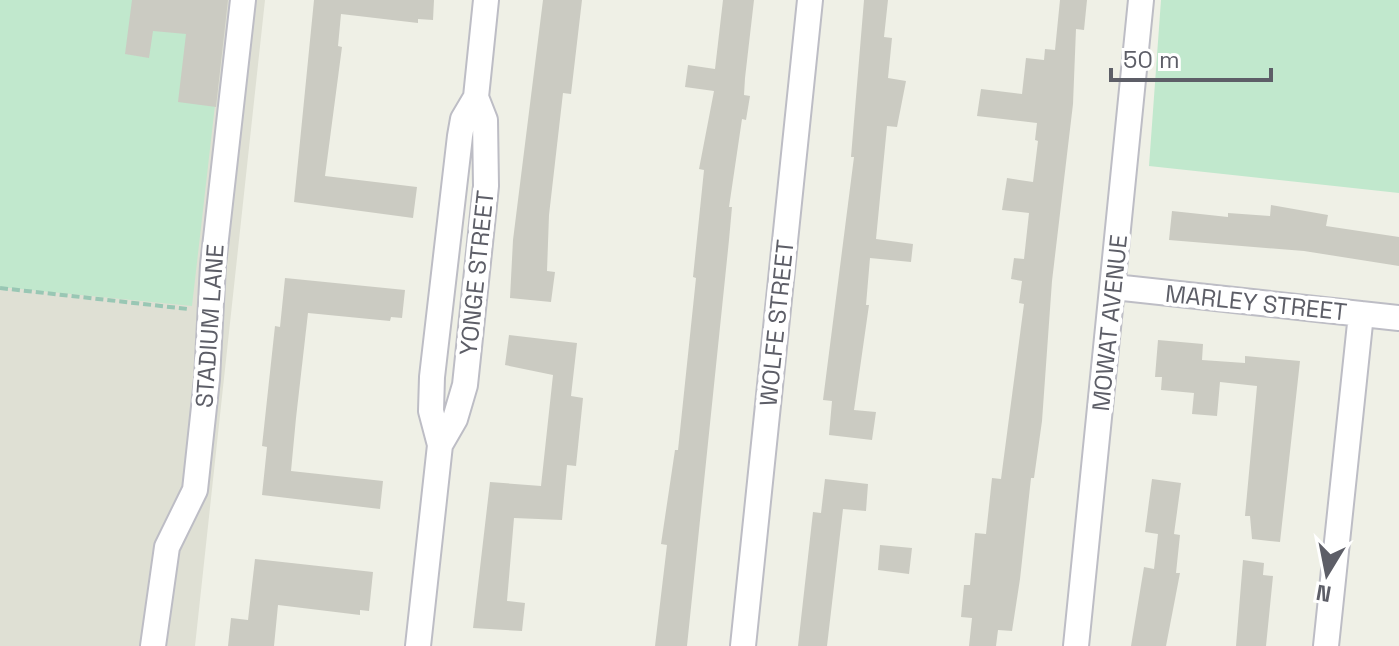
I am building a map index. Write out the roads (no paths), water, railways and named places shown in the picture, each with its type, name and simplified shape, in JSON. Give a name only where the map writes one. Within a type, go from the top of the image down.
[{"type":"street","name":"STADIUM LANE","points":[[153,646],[167,547],[195,490],[243,0]]},
{"type":"street","name":"YONGE STREET","points":[[418,646],[440,445],[431,411],[437,317],[463,119],[476,97],[486,0]]},
{"type":"street","name":"WOLFE STREET","points":[[743,646],[810,0]]},
{"type":"street","name":"MOWAT AVENUE","points":[[1076,646],[1141,0]]},
{"type":"street","name":"YONGE STREET","points":[[440,445],[455,419],[465,385],[486,186],[485,120],[476,97]]},
{"type":"street","name":"MARLEY STREET","points":[[1114,287],[1399,318]]},
{"type":"street","points":[[1326,646],[1361,314]]}]
